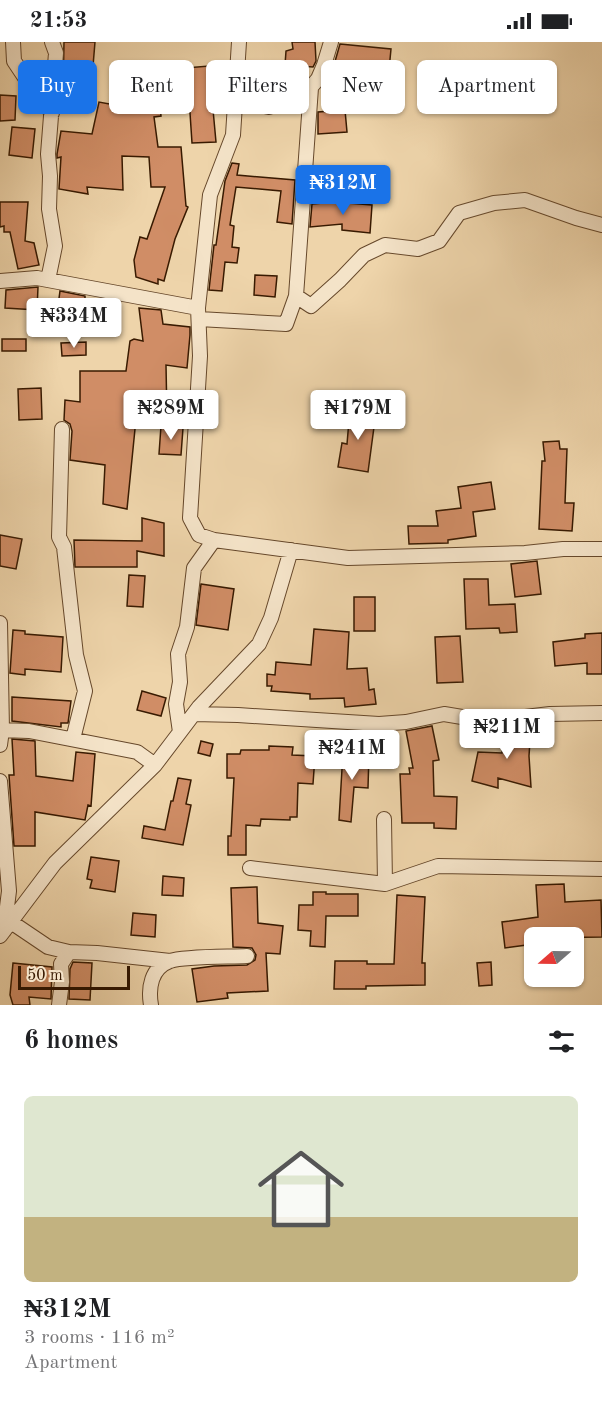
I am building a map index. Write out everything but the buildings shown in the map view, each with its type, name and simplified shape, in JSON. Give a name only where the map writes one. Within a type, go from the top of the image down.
[{"type":"street","points":[[13,42],[14,61],[18,67]]},
{"type":"street","points":[[52,42],[56,60]]},
{"type":"street","points":[[238,60],[239,42]]},
{"type":"street","points":[[309,89],[318,80],[331,42]]},
{"type":"street","points":[[0,281],[37,278],[198,313],[286,324],[296,296],[311,87]]},
{"type":"street","points":[[48,280],[55,246],[49,209],[48,154],[52,114]]},
{"type":"street","points":[[235,114],[233,135],[210,195],[198,313],[200,356],[190,518],[199,535],[214,540],[348,558],[602,549]]},
{"type":"street","points":[[296,296],[311,306],[364,255],[385,245],[418,249],[439,241],[459,213],[494,204],[525,200],[602,225]]},
{"type":"street","points":[[62,429],[59,537],[64,547],[76,655],[85,691],[73,740]]},
{"type":"street","points":[[180,732],[177,704],[180,682],[178,654],[187,627],[194,568],[214,540]]},
{"type":"street","points":[[5,930],[56,863],[155,765],[194,714],[259,644],[271,618],[291,550]]},
{"type":"street","points":[[0,623],[0,745]]},
{"type":"street","points":[[194,714],[379,724],[406,722],[444,714],[468,718],[517,718],[550,714],[602,713]]},
{"type":"street","points":[[1,730],[29,731],[137,752],[155,765]]},
{"type":"street","points":[[0,781],[9,891],[5,930]]},
{"type":"street","points":[[384,819],[385,884]]},
{"type":"street","points":[[250,868],[385,884],[438,866],[602,869]]},
{"type":"street","points":[[5,930],[48,947],[69,952],[170,961],[247,956]]},
{"type":"street","points":[[59,1005],[62,982],[61,964],[69,952]]},
{"type":"street","points":[[151,1005],[150,984],[154,973],[170,961]]}]
